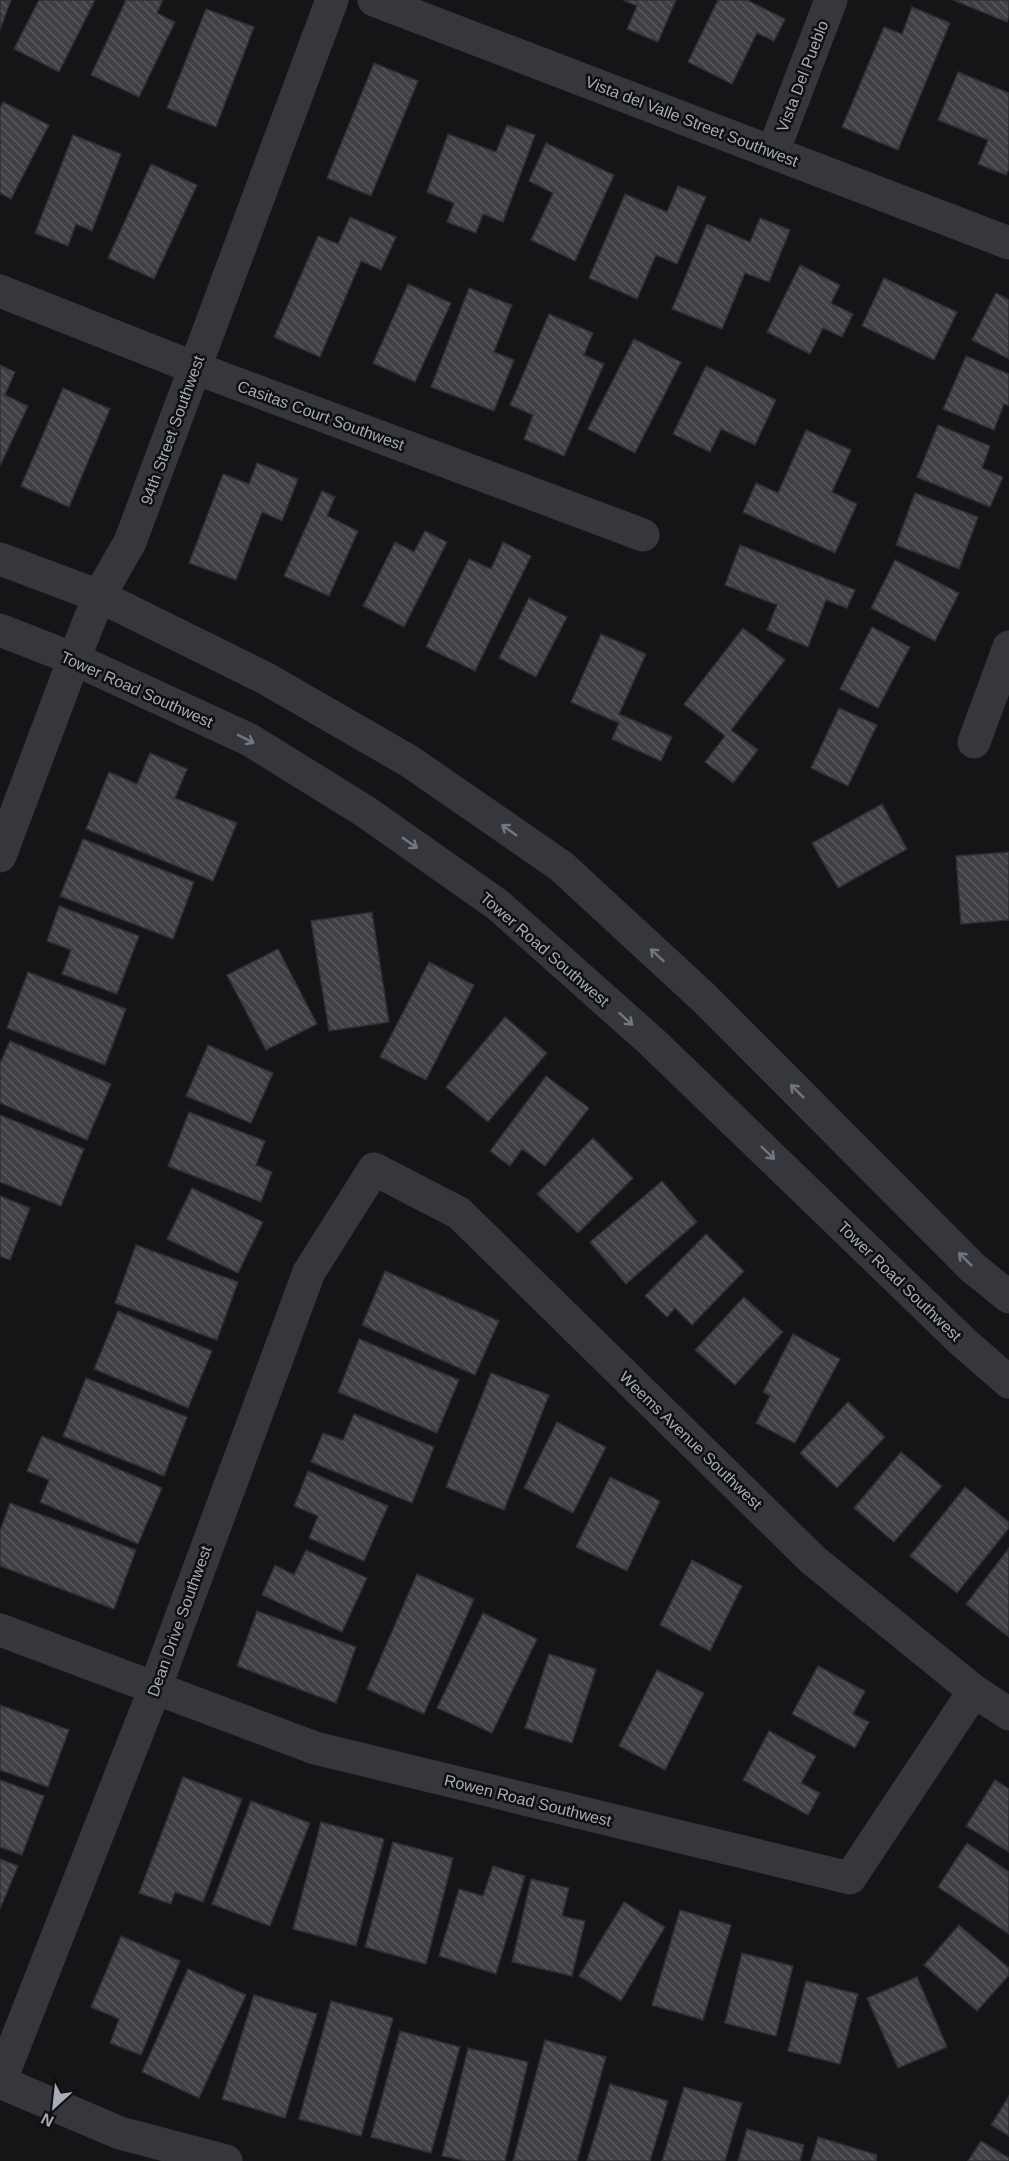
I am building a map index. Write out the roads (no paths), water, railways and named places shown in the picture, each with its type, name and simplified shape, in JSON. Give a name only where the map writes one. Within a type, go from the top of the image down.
[{"type":"street","name":"94th Street Southwest","points":[[0,856],[99,596],[130,542],[332,0]]},
{"type":"street","name":"Vista del Valle Street Southwest","points":[[374,0],[1009,243]]},
{"type":"street","name":"Vista Del Pueblo","points":[[773,152],[831,0]]},
{"type":"street","name":"Casitas Court Southwest","points":[[0,291],[195,368],[643,535]]},
{"type":"street","points":[[0,559],[99,596],[266,678],[409,761],[561,866],[703,997],[973,1268],[1009,1297]]},
{"type":"street","name":"Tower Road Southwest","points":[[0,630],[74,659],[250,740],[366,812],[498,905],[652,1042],[963,1342],[1009,1382]]},
{"type":"street","points":[[974,742],[1009,647]]},
{"type":"street","name":"Dean Drive Southwest","points":[[0,2082],[155,1688],[309,1272],[374,1169]]},
{"type":"street","name":"Weems Avenue Southwest","points":[[374,1169],[459,1213],[813,1560],[974,1691],[1009,1714]]},
{"type":"street","name":"Rowen Road Southwest","points":[[0,1630],[315,1748],[850,1878],[974,1691]]},
{"type":"street","points":[[0,2082],[120,2133],[226,2161]]}]
